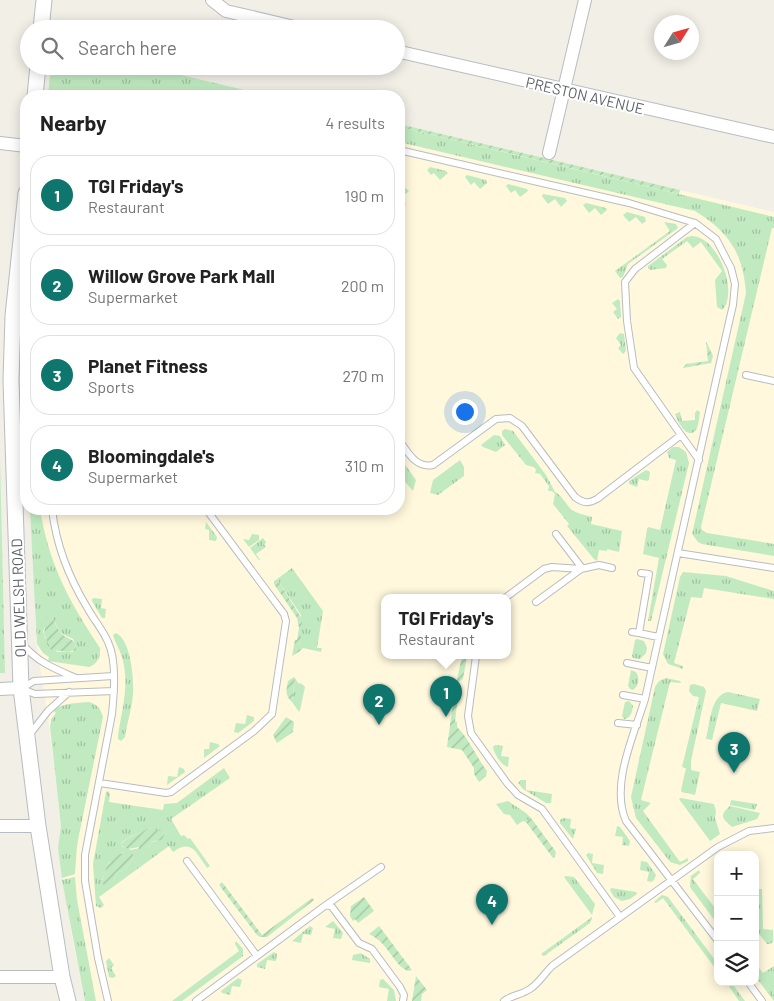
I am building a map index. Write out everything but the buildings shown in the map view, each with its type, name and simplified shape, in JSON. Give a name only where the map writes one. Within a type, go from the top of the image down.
[{"type":"street","points":[[42,20],[44,0]]},
{"type":"street","points":[[212,0],[226,11],[264,20]]},
{"type":"street","points":[[549,154],[585,0]]},
{"type":"street","name":"PRESTON AVENUE","points":[[405,53],[774,137]]},
{"type":"street","points":[[36,90],[37,75]]},
{"type":"street","points":[[0,144],[20,146]]},
{"type":"street","name":"OLD WELSH ROAD","points":[[20,250],[8,364],[21,688],[38,826],[62,977],[68,1001]]},
{"type":"street","points":[[0,689],[21,688]]},
{"type":"street","points":[[0,826],[38,826]]},
{"type":"street","points":[[0,977],[62,977]]},
{"type":"lane","points":[[405,153],[629,204],[695,223],[716,239],[732,268],[734,284],[733,305],[645,699],[626,758],[620,789],[621,810],[626,821],[717,941]]},
{"type":"lane","points":[[695,223],[635,268],[626,282],[627,321],[634,368],[699,460]]},
{"type":"lane","points":[[746,374],[774,381]]},
{"type":"lane","points":[[405,447],[419,464],[433,465],[496,419],[510,418],[522,426],[575,498],[589,503],[681,435]]},
{"type":"lane","points":[[53,515],[57,540],[69,573],[89,611],[109,642],[112,658],[114,691],[110,730],[85,855],[85,880],[98,958],[108,1001]]},
{"type":"lane","points":[[100,782],[166,793],[171,792],[254,731],[272,714],[286,621],[284,614],[210,515]]},
{"type":"lane","points":[[556,534],[582,569]]},
{"type":"lane","points":[[678,553],[774,568]]},
{"type":"lane","points":[[510,594],[544,569],[552,566],[582,569],[599,566],[612,568]]},
{"type":"lane","points":[[536,602],[582,569]]},
{"type":"lane","points":[[641,573],[649,574],[644,604],[636,633],[658,637]]},
{"type":"lane","points":[[636,602],[644,604]]},
{"type":"lane","points":[[19,640],[34,657],[50,667],[77,678]]},
{"type":"lane","points":[[476,659],[468,716],[471,733],[507,783],[518,795],[542,809],[620,917]]},
{"type":"lane","points":[[627,663],[652,668]]},
{"type":"lane","points":[[21,688],[34,681],[113,676]]},
{"type":"lane","points":[[21,688],[35,694],[114,691]]},
{"type":"lane","points":[[27,739],[48,711],[68,692]]},
{"type":"lane","points":[[622,695],[645,699]]},
{"type":"lane","points":[[618,723],[637,726]]},
{"type":"lane","points":[[504,1001],[510,996],[528,991],[541,981],[552,966],[718,847],[749,831],[774,828]]},
{"type":"lane","points":[[187,861],[257,956]]},
{"type":"lane","points":[[196,1001],[326,904],[381,867]]},
{"type":"lane","points":[[326,904],[332,906],[359,943],[372,949],[400,987],[404,995],[403,1001]]},
{"type":"lane","points":[[751,986],[762,1001]]},
{"type":"shaded area","points":[[405,125],[774,212],[774,1001],[85,1001],[73,943],[58,848],[61,826],[50,732],[36,640],[30,515],[405,515]]},
{"type":"green space","points":[[50,75],[181,75],[245,90],[49,90]]},
{"type":"green space","points":[[405,125],[680,190],[679,194],[405,128]]},
{"type":"green space","points":[[405,128],[774,217],[774,228],[772,228],[701,527],[707,533],[774,544],[774,556],[702,544],[692,534],[746,293],[742,266],[732,245],[717,227],[695,211],[405,143]]},
{"type":"green space","points":[[430,167],[448,173],[440,180],[434,173],[431,175],[427,170]]},
{"type":"green space","points":[[467,175],[486,180],[487,183],[480,189],[474,182],[471,185],[465,177]]},
{"type":"green space","points":[[508,184],[527,189],[528,191],[520,197],[515,190],[511,193],[506,186]]},
{"type":"green space","points":[[543,194],[565,198],[567,201],[561,207],[555,199],[548,204],[542,196]]},
{"type":"green space","points":[[586,203],[606,208],[607,210],[601,215],[595,208],[589,213],[583,205]]},
{"type":"green space","points":[[627,212],[645,217],[646,221],[642,224],[636,217],[629,222],[623,215]]},
{"type":"green space","points":[[664,222],[676,224],[678,228],[628,264],[623,277],[620,278],[615,271],[670,231]]},
{"type":"green space","points":[[692,236],[702,239],[710,246],[724,267],[728,292],[727,302],[722,310],[717,307],[715,280],[722,271],[701,242],[693,248],[687,241],[662,259],[667,265],[666,268],[650,270],[648,268],[648,266],[687,237]]},
{"type":"green space","points":[[618,299],[620,301],[621,317],[618,319],[613,312],[617,309],[612,303]]},
{"type":"green space","points":[[620,333],[624,334],[626,351],[623,354],[618,348],[621,345],[616,338]]},
{"type":"green space","points":[[706,341],[713,356],[711,363],[683,368],[686,364],[708,361]]},
{"type":"green space","points":[[697,410],[700,412],[699,423],[694,432],[688,433],[682,427],[675,414],[680,412],[682,421],[695,420]]},
{"type":"green space","points":[[505,429],[513,431],[546,475],[555,492],[560,495],[572,510],[592,517],[591,524],[622,531],[619,552],[607,549],[607,551],[599,550],[597,561],[594,559],[567,526],[569,524],[553,504],[555,494],[552,491],[548,491],[549,486],[540,474],[535,473],[536,469],[526,465],[502,435],[502,431]]},
{"type":"green space","points":[[494,435],[500,436],[505,445],[496,452],[481,445]]},
{"type":"green space","points":[[673,447],[679,447],[686,452],[689,463],[651,621],[648,621],[659,558],[643,554],[648,527],[660,530],[676,460],[669,458],[667,452]]},
{"type":"green space","points":[[0,458],[5,673],[0,673]]},
{"type":"green space","points":[[460,460],[464,467],[464,476],[438,495],[430,493],[433,480]]},
{"type":"green space","points":[[405,465],[416,480],[413,491],[405,482]]},
{"type":"green space","points":[[646,470],[650,472],[649,480],[639,479],[637,487],[629,484],[629,481]]},
{"type":"green space","points":[[30,515],[41,515],[49,548],[62,582],[100,648],[99,657],[89,667],[48,661],[49,657],[43,653],[37,644]],"holes":[[[51,616],[61,633],[73,639],[76,646],[73,652],[57,652],[45,638],[43,631]]]},
{"type":"green space","points":[[206,522],[217,537],[216,541],[209,540],[209,530],[205,529]]},
{"type":"green space","points":[[252,534],[259,535],[259,540],[249,547],[243,539],[249,540]]},
{"type":"green space","points":[[263,538],[266,542],[264,544],[266,547],[256,554],[261,561],[250,548]]},
{"type":"green space","points":[[292,568],[323,611],[317,648],[322,648],[321,652],[303,648],[300,651],[301,615],[277,579]]},
{"type":"green space","points":[[683,572],[726,576],[774,591],[774,599],[704,588],[702,598],[691,597],[674,663],[683,666],[683,669],[668,664],[663,654],[680,577]]},
{"type":"green space","points":[[277,579],[302,619],[300,651],[292,656],[299,628],[297,618],[274,584],[274,581]]},
{"type":"green space","points":[[94,598],[102,599],[101,608],[106,609],[105,618],[102,618],[92,601]]},
{"type":"green space","points":[[49,615],[61,633],[75,643],[76,650],[68,652],[51,650],[44,634],[46,618]]},
{"type":"green space","points":[[116,633],[125,643],[128,651],[133,679],[132,705],[125,737],[121,741],[118,739],[118,735],[124,698],[125,670],[113,635]]},
{"type":"green space","points":[[635,640],[644,641],[647,648],[646,653],[640,659],[633,658],[632,656]]},
{"type":"green space","points":[[461,659],[466,659],[463,679],[456,684]]},
{"type":"green space","points":[[631,670],[636,672],[638,679],[638,684],[633,690],[628,686]]},
{"type":"green space","points":[[294,677],[292,702],[287,695],[287,690],[288,681]]},
{"type":"green space","points":[[295,678],[298,683],[305,687],[299,712],[292,702]]},
{"type":"green space","points":[[666,678],[680,681],[681,683],[670,682],[641,800],[651,803],[643,811],[680,862],[688,858],[688,861],[680,865],[670,862],[636,818],[631,797],[655,687],[659,681]]},
{"type":"green space","points":[[694,684],[704,687],[706,691],[691,761],[691,770],[700,772],[695,795],[682,792],[681,790],[686,768],[682,767],[699,697],[693,696],[689,691],[690,685]]},
{"type":"green space","points":[[728,692],[760,699],[757,711],[721,703],[712,740],[706,739],[714,704],[722,694]]},
{"type":"green space","points":[[454,696],[458,698],[455,721],[457,722],[457,727],[465,736],[487,771],[486,776],[479,782],[474,774],[474,768],[462,750],[447,747]]},
{"type":"green space","points":[[629,701],[633,706],[632,710],[630,716],[624,719],[622,716],[625,702]]},
{"type":"green space","points":[[89,702],[98,707],[103,717],[77,845],[75,874],[62,878],[58,848],[61,826],[50,726],[52,718],[56,713],[53,710],[75,703]]},
{"type":"green space","points":[[247,715],[254,717],[254,721],[238,733],[234,732],[236,723],[245,724]]},
{"type":"green space","points":[[286,717],[294,722],[293,732],[277,743],[273,735]]},
{"type":"green space","points":[[210,742],[220,746],[204,758],[204,749],[209,749]]},
{"type":"green space","points":[[495,745],[503,746],[501,756],[509,757],[508,767],[500,762],[496,756],[493,747]]},
{"type":"green space","points":[[179,767],[184,769],[185,772],[167,785],[168,776],[177,777]]},
{"type":"green space","points":[[224,768],[230,778],[171,819],[181,836],[184,835],[188,839],[190,838],[210,866],[207,868],[197,853],[189,847],[180,848],[173,852],[169,846],[99,897],[104,905],[101,908],[96,906],[93,864],[106,792],[108,791],[110,794],[109,802],[163,810],[164,804],[177,803]],"holes":[[[149,828],[154,830],[157,841],[151,842],[149,848],[131,850],[121,846],[124,840]],[[123,854],[133,854],[134,857],[125,869],[116,873],[114,880],[102,880],[109,862]]]},
{"type":"green space","points":[[521,780],[526,780],[526,790],[552,794],[551,803],[546,803],[523,789],[518,783]]},
{"type":"green space","points":[[679,799],[714,804],[715,818],[720,834],[710,841]]},
{"type":"green space","points":[[731,800],[757,804],[755,810],[730,805]]},
{"type":"green space","points":[[508,801],[531,818],[517,825],[510,815],[504,814],[496,804]]},
{"type":"green space","points":[[730,806],[760,813],[757,819],[732,827],[723,817],[724,812]]},
{"type":"green space","points":[[531,818],[556,852],[555,857],[553,858],[526,822]]},
{"type":"green space","points":[[563,818],[571,819],[570,828],[576,829],[573,839],[560,823],[560,820]]},
{"type":"green space","points":[[617,826],[620,827],[630,841],[629,846],[622,845],[623,837],[615,836]]},
{"type":"green space","points":[[148,828],[161,831],[164,834],[161,840],[151,842],[148,851],[144,854],[138,854],[139,847],[128,849],[120,845],[126,839]]},
{"type":"green space","points":[[588,853],[593,854],[592,863],[604,865],[603,874],[597,873],[586,855]]},
{"type":"green space","points":[[120,854],[133,854],[134,857],[125,869],[116,873],[113,883],[105,887],[102,882],[108,865]]},
{"type":"green space","points":[[641,861],[647,862],[656,875],[651,882],[647,881],[649,872],[640,870]]},
{"type":"green space","points":[[699,870],[700,873],[693,879],[714,907],[714,920],[690,887],[691,876]]},
{"type":"green space","points":[[75,877],[77,900],[96,1001],[85,1001],[62,880]]},
{"type":"green space","points":[[564,877],[574,877],[595,904],[592,915]]},
{"type":"green space","points":[[222,882],[262,935],[312,898],[314,900],[267,937],[260,937],[219,885]]},
{"type":"green space","points":[[611,888],[636,892],[637,894],[630,899],[622,901],[614,897],[610,890]]},
{"type":"green space","points":[[759,889],[762,889],[763,929],[773,930],[773,942],[767,944],[759,934]]},
{"type":"green space","points":[[662,895],[668,897],[714,959],[714,967],[663,898],[656,903],[654,902]]},
{"type":"green space","points":[[364,897],[374,911],[358,923],[355,919],[353,921],[350,916],[351,906]]},
{"type":"green space","points":[[592,917],[590,923],[544,956],[541,954]]},
{"type":"green space","points":[[333,921],[343,933],[341,939],[333,938],[335,929],[325,927]]},
{"type":"green space","points":[[310,926],[313,928],[311,935],[303,934],[301,943],[292,941]]},
{"type":"green space","points":[[379,926],[412,970],[408,971],[398,964],[381,943],[369,934]]},
{"type":"green space","points":[[236,941],[243,949],[243,956],[182,1001],[172,1001],[239,951],[235,944]]},
{"type":"green space","points":[[274,952],[277,954],[276,961],[267,960],[265,969],[257,967],[257,964]]},
{"type":"green space","points":[[361,953],[370,959],[370,963],[352,960],[353,955]]},
{"type":"green space","points":[[109,958],[114,965],[111,968],[116,976],[113,978],[109,977],[106,961]]},
{"type":"green space","points":[[774,966],[774,1001],[759,981],[759,968],[763,973]]},
{"type":"green space","points":[[416,976],[427,990],[422,994],[421,1001],[412,1001]]},
{"type":"green space","points":[[238,978],[242,980],[240,987],[232,986],[230,995],[222,993],[221,991]]},
{"type":"green space","points":[[383,979],[394,990],[396,1001],[387,1001],[389,989],[379,987],[380,980]]},
{"type":"green space","points":[[729,986],[734,986],[745,1001],[739,1001]]},
{"type":"place","name":"TGI Friday's","points":[[446,717]]},
{"type":"place","name":"Willow Grove Park Mall","points":[[379,725]]},
{"type":"place","name":"Planet Fitness","points":[[734,773]]},
{"type":"place","name":"Bloomingdale's","points":[[492,925]]}]
